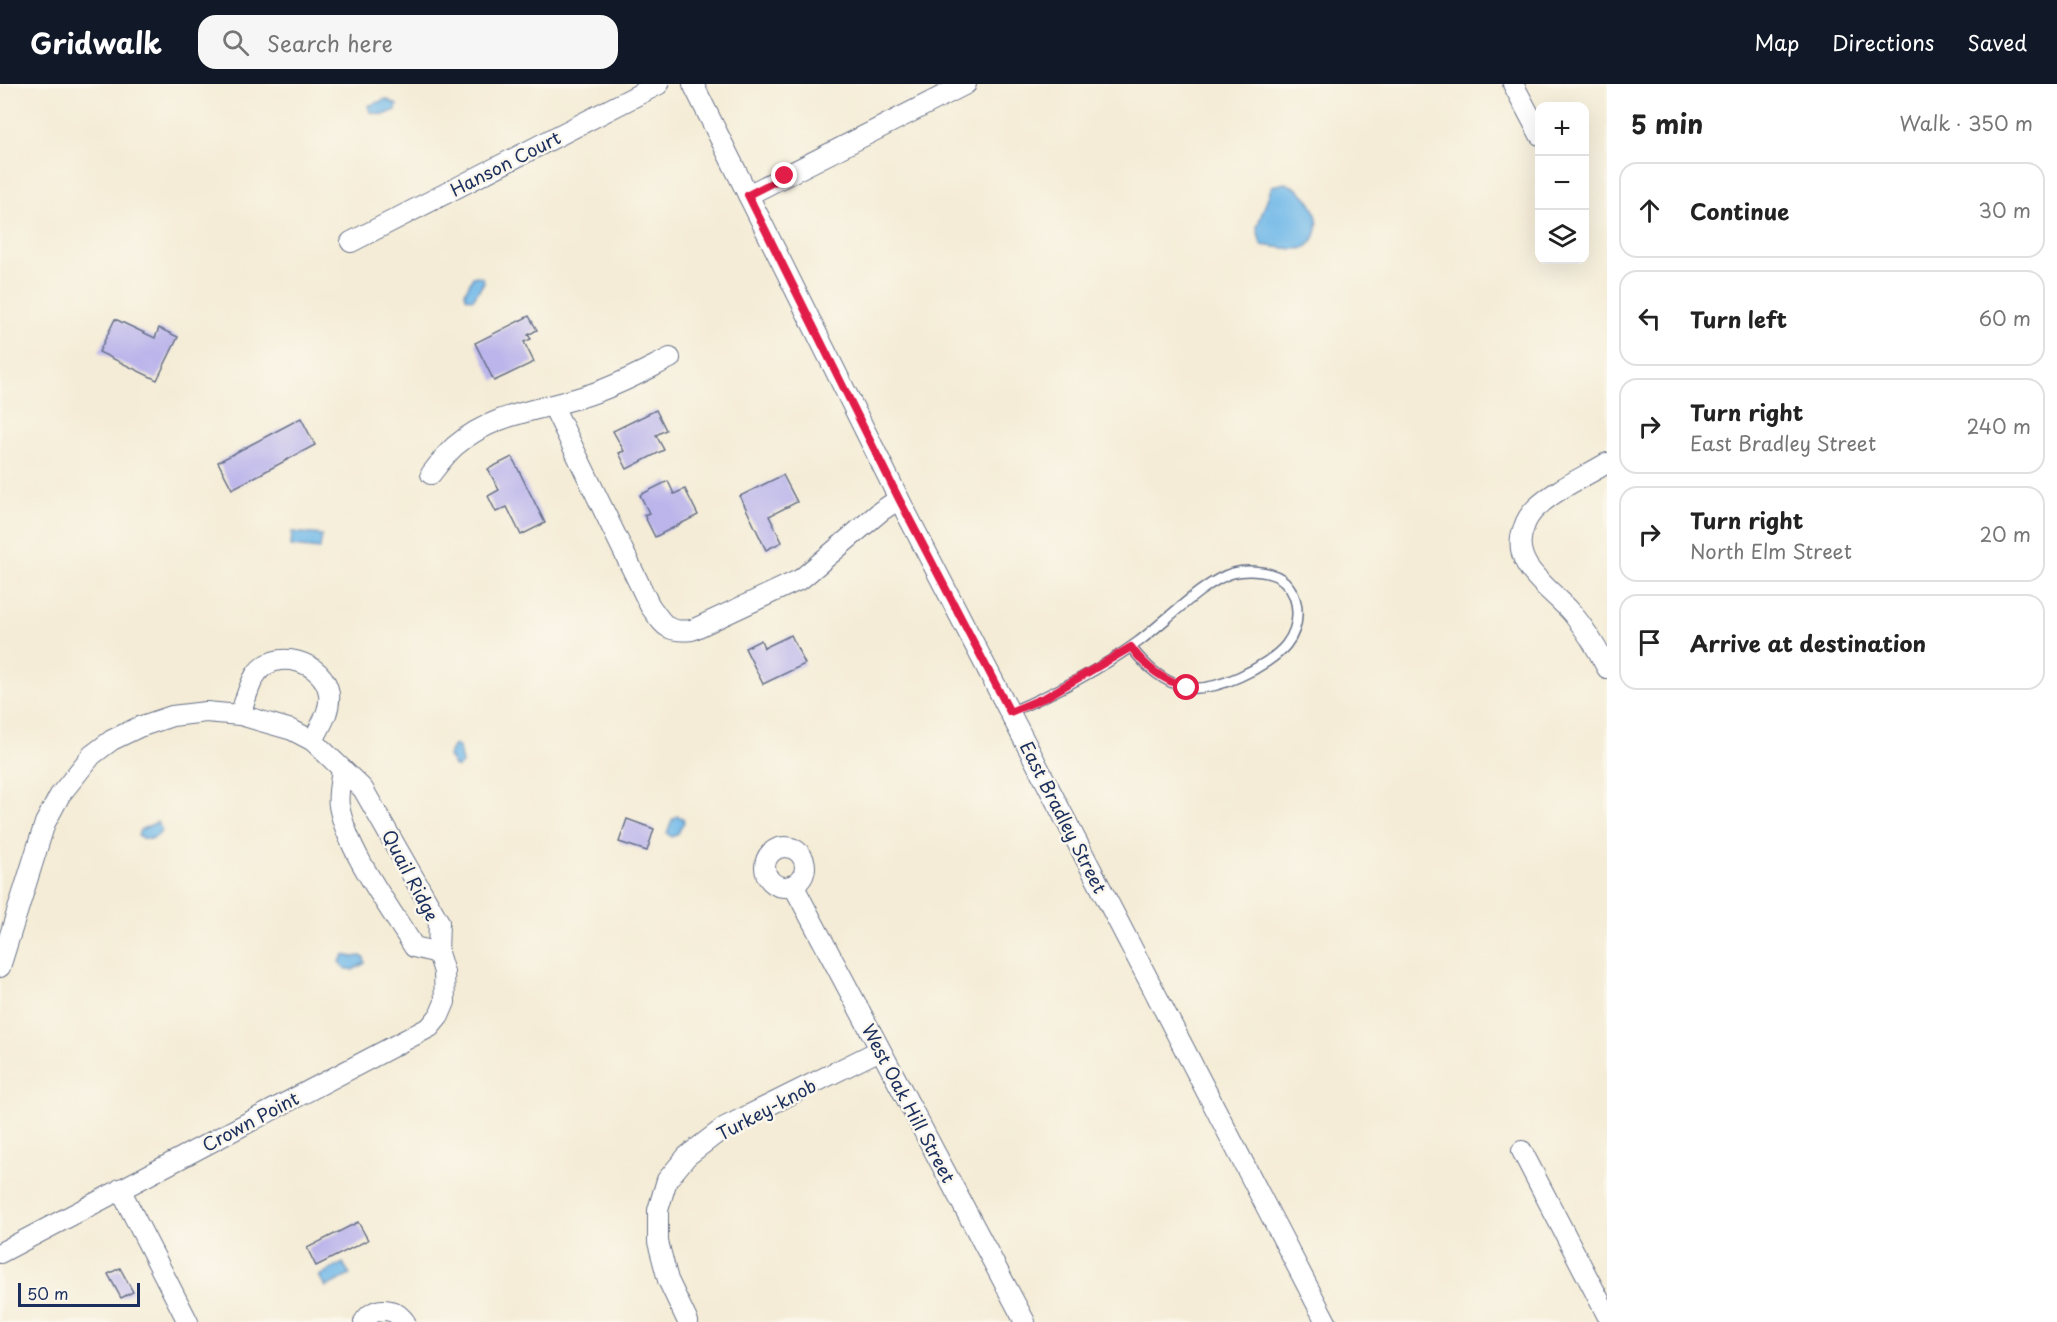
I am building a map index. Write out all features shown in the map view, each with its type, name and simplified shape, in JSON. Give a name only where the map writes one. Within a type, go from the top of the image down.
[{"type":"street","name":"Hanson Court","points":[[351,242],[659,84]]},
{"type":"street","name":"East Bradley Street","points":[[693,84],[899,499],[1326,1322]]},
{"type":"street","points":[[748,195],[966,84]]},
{"type":"street","points":[[1513,84],[1535,127]]},
{"type":"street","points":[[431,474],[454,447],[476,431],[503,417],[553,406],[615,386],[670,358]]},
{"type":"street","points":[[553,406],[650,606],[670,630],[678,632],[692,630],[801,579],[881,511],[899,499]]},
{"type":"street","points":[[1607,463],[1556,493],[1536,508],[1526,520],[1519,545],[1528,569],[1571,612],[1592,638],[1607,668]]},
{"type":"street","points":[[240,715],[255,675],[269,662],[288,658],[311,666],[323,678],[329,693],[327,714],[313,741]]},
{"type":"street","name":"Quail Ridge","points":[[0,967],[45,823],[60,795],[92,755],[139,727],[172,716],[206,712],[240,715],[282,727],[313,741],[363,789],[439,922],[438,953],[414,947],[369,875],[346,832],[339,804],[342,769]]},
{"type":"street","name":"West Oak Hill Street","points":[[793,885],[1025,1322]]},
{"type":"street","name":"Crown Point","points":[[0,1253],[430,1027],[439,1016],[445,1002],[444,972],[438,953]]},
{"type":"street","name":"Turkey-knob","points":[[688,1322],[668,1280],[658,1242],[658,1210],[667,1180],[687,1156],[725,1127],[880,1050]]},
{"type":"street","points":[[1522,1151],[1607,1315]]},
{"type":"street","points":[[120,1189],[188,1322]]},
{"type":"street","points":[[364,1322],[372,1313],[387,1310],[395,1312],[405,1322]]},
{"type":"lane","points":[[1010,712],[1046,697],[1131,647],[1213,581],[1232,573],[1248,571],[1265,573],[1282,579],[1290,589],[1297,605],[1293,636],[1285,647],[1262,665],[1228,682],[1187,688],[1169,682],[1141,660],[1131,647]]},
{"type":"water","points":[[386,99],[397,105],[396,110],[384,115],[370,112],[368,106]]},
{"type":"water","points":[[1285,183],[1293,186],[1307,198],[1315,213],[1317,230],[1312,241],[1304,248],[1289,249],[1261,245],[1257,227],[1272,186]]},
{"type":"water","points":[[473,277],[483,278],[484,282],[474,298],[470,299],[466,297],[465,292]]},
{"type":"water","points":[[292,532],[322,535],[320,549],[291,546]]},
{"type":"water","points":[[454,745],[459,747],[462,764],[458,767],[455,767],[448,756]]},
{"type":"water","points":[[677,816],[683,818],[684,822],[677,835],[671,837],[667,833],[672,820]]},
{"type":"water","points":[[157,822],[162,830],[157,836],[148,839],[138,836],[140,830]]},
{"type":"water","points":[[344,955],[361,956],[365,963],[353,970],[344,968],[340,961]]},
{"type":"water","points":[[343,1263],[350,1275],[326,1287],[319,1276]]},
{"type":"building","points":[[529,316],[537,330],[528,335],[531,339],[524,342],[534,362],[494,381],[475,343]]},
{"type":"building","points":[[115,319],[155,338],[159,328],[178,337],[157,380],[99,352]]},
{"type":"building","points":[[656,410],[666,430],[656,435],[664,450],[627,469],[619,453],[624,451],[613,431]]},
{"type":"building","points":[[301,418],[315,445],[232,489],[218,462]]},
{"type":"building","points":[[512,457],[545,523],[521,535],[507,507],[496,512],[488,496],[499,490],[488,469]]},
{"type":"building","points":[[783,475],[797,502],[769,516],[782,542],[766,550],[740,496]]},
{"type":"building","points":[[668,481],[674,494],[685,489],[698,515],[655,537],[644,515],[649,513],[640,495]]},
{"type":"building","points":[[791,635],[805,664],[763,684],[745,648],[761,640],[764,648]]},
{"type":"building","points":[[627,819],[654,829],[647,851],[619,842]]},
{"type":"building","points":[[358,1222],[368,1240],[316,1266],[307,1248]]},
{"type":"building","points":[[120,1268],[133,1292],[121,1298],[108,1274]]},
{"type":"route","points":[[785,176],[748,195],[899,499],[1010,712],[1046,697],[1131,647],[1141,660],[1156,673],[1169,682],[1187,688]]}]
